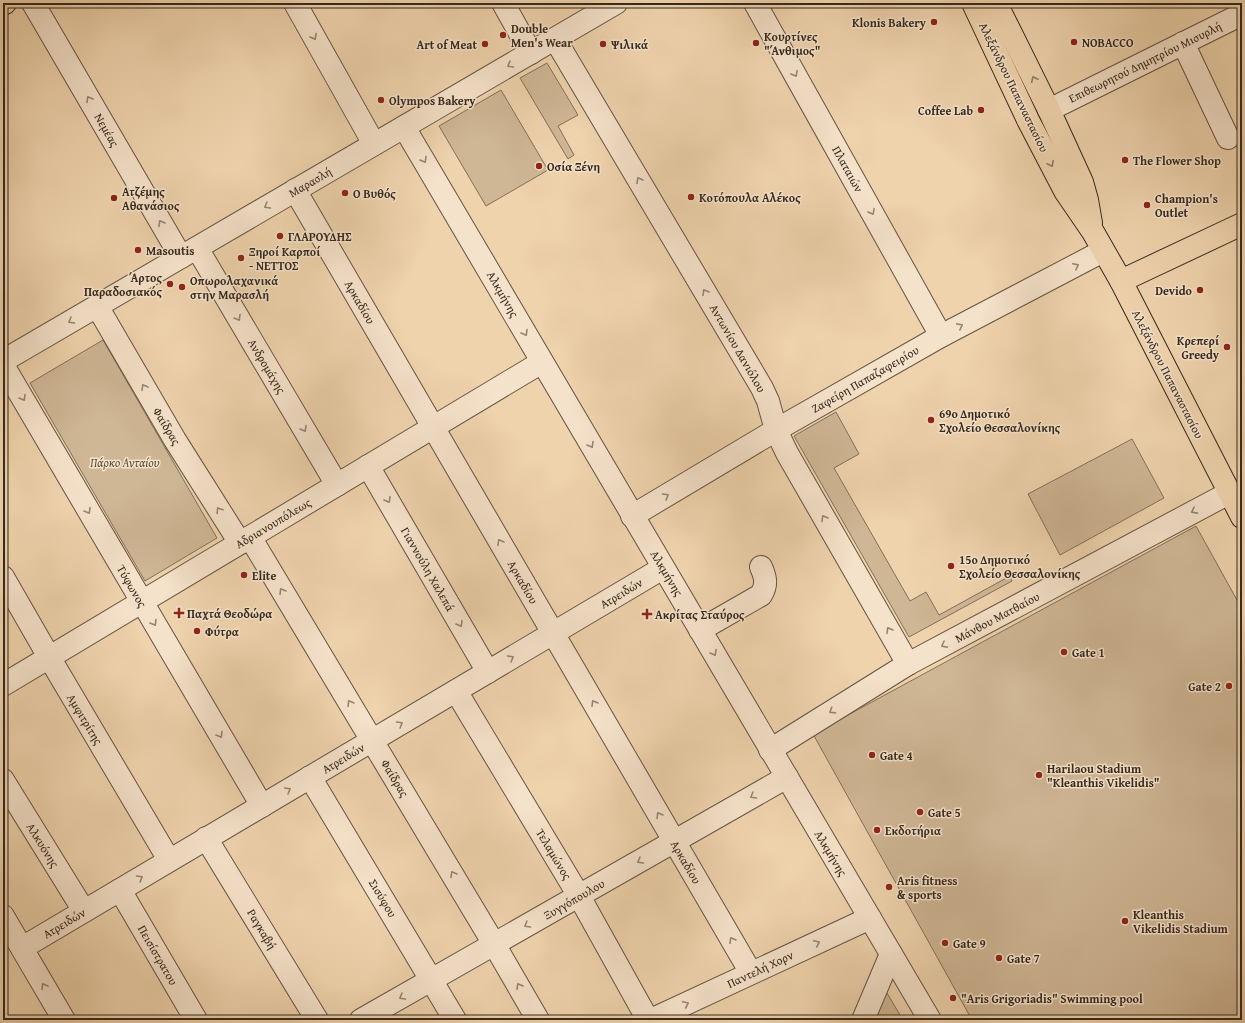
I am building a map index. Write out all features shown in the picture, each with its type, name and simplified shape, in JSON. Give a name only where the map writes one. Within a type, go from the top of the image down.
[{"type":"main road","name":"Αλεξάνδρου Παπαναστασίου","points":[[973,3],[1028,120],[1065,191],[1093,232],[1121,281],[1242,517]]},
{"type":"main road","name":"Αλεξάνδρου Παπαναστασίου","points":[[998,3],[1082,182],[1093,232]]},
{"type":"main road","points":[[1121,281],[1242,224]]},
{"type":"street","name":"Νεμέας","points":[[33,3],[189,252]]},
{"type":"street","points":[[295,3],[374,144]]},
{"type":"street","points":[[503,3],[531,53]]},
{"type":"street","name":"Μαρασλή","points":[[3,361],[616,3]]},
{"type":"street","name":"Πλαταιών","points":[[755,3],[941,336]]},
{"type":"street","name":"Επιθεωρητού Δημητρίου Μισυρλή","points":[[1049,110],[1242,14]]},
{"type":"street","name":"Αντωνίου Δανιόλου","points":[[555,39],[762,388],[768,401],[776,430],[787,454],[908,664]]},
{"type":"street","points":[[1183,43],[1228,138]]},
{"type":"street","name":"Αλκμήνης","points":[[404,127],[930,1020]]},
{"type":"street","name":"Αρκαδίου","points":[[295,190],[751,973]]},
{"type":"street","name":"Ζαφείρη Παπαζαφειρίου","points":[[632,516],[776,430],[941,336],[1103,251]]},
{"type":"street","name":"Ανδρομάχης","points":[[189,252],[337,485]]},
{"type":"street","name":"Φαίδρας","points":[[96,306],[175,440],[245,540],[372,740],[538,1020]]},
{"type":"street","name":"Αδριανουπόλεως","points":[[3,685],[542,362]]},
{"type":"street","name":"Τύφωνος","points":[[3,365],[262,806]]},
{"type":"street","name":"Γιαννούλη Χαλεπά","points":[[368,466],[488,672]]},
{"type":"street","name":"Μάνθου Ματθαίου","points":[[770,750],[908,664],[1229,493]]},
{"type":"street","points":[[700,630],[761,596],[765,589],[766,582],[761,567]]},
{"type":"street","name":"Ατρειδών","points":[[22,948],[664,568]]},
{"type":"street","name":"Αμφιτρίτης","points":[[3,577],[170,860]]},
{"type":"street","name":"Τελαμώνος","points":[[456,691],[579,896],[650,1020]]},
{"type":"street","name":"Σισύφου","points":[[310,777],[455,1020]]},
{"type":"street","name":"Ξυγγόπουλου","points":[[361,1020],[787,777]]},
{"type":"street","name":"Αλκυόνης","points":[[3,780],[84,911]]},
{"type":"street","name":"Ραγκαβή","points":[[206,838],[317,1020]]},
{"type":"street","name":"Πεισίστρατου","points":[[120,890],[196,1020]]},
{"type":"street","points":[[3,916],[64,1020]]},
{"type":"street","name":"Παντελή Χορν","points":[[650,1020],[870,918]]},
{"type":"street","points":[[863,1020],[891,954]]},
{"type":"green space","points":[[547,63],[578,115],[558,126],[574,155],[568,159],[520,78]]},
{"type":"green space","points":[[501,90],[548,170],[486,206],[439,126]]},
{"type":"green space","name":"Πάρκο Ανταίου","points":[[103,340],[217,538],[145,581],[30,383]]},
{"type":"green space","points":[[836,412],[859,454],[834,468],[910,601],[926,592],[939,615],[1010,576],[1012,581],[909,637],[794,436]]},
{"type":"green space","points":[[1132,439],[1164,498],[1060,555],[1028,494]]},
{"type":"green space","name":"Harilaou Stadium \"Kleanthis Vikelidis\"","points":[[1196,526],[1242,609],[1242,1020],[972,1020],[813,734]]},
{"type":"green space","points":[[884,988],[903,1020],[874,1020]]},
{"type":"place","name":"Klonis Bakery","points":[[934,22]]},
{"type":"place","name":"Double Men's Wear","points":[[503,35]]},
{"type":"place","name":"NOBACCO","points":[[1074,42]]},
{"type":"place","name":"Κουρτίνες \"Άνθιμος\"","points":[[756,43]]},
{"type":"place","name":"Art of Meat","points":[[485,44]]},
{"type":"place","name":"Ψιλικά","points":[[603,44]]},
{"type":"place","name":"Olympos Bakery","points":[[381,100]]},
{"type":"place","name":"Coffee Lab","points":[[981,110]]},
{"type":"place","name":"The Flower Shop","points":[[1125,160]]},
{"type":"place","name":"Οσία Ξένη","points":[[539,166]]},
{"type":"place","name":"Ο Βυθός","points":[[345,193]]},
{"type":"place","name":"Κοτόπουλα Αλέκος","points":[[691,197]]},
{"type":"place","name":"Ατζέμης Αθανάσιος","points":[[114,198]]},
{"type":"place","name":"Champion's Outlet","points":[[1147,205]]},
{"type":"place","name":"ΓΛΑΡΟΥΔΗΣ","points":[[280,236]]},
{"type":"place","name":"Masoutis","points":[[138,250]]},
{"type":"place","name":"Ξηροί Καρποί - ΝΕΤΤΟΣ","points":[[241,258]]},
{"type":"place","name":"Άρτος Παραδοσιακός","points":[[170,284]]},
{"type":"place","name":"Οπωρολαχανικά στην Μαρασλή","points":[[182,287]]},
{"type":"place","name":"Devido","points":[[1200,290]]},
{"type":"place","name":"Κρεπερί Greedy","points":[[1227,347]]},
{"type":"place","name":"69ο Δημοτικό Σχολείο Θεσσαλονίκης","points":[[931,420]]},
{"type":"place","name":"15ο Δημοτικό Σχολείο Θεσσαλονίκης","points":[[951,566]]},
{"type":"place","name":"Elite","points":[[244,575]]},
{"type":"place","name":"Παχτά Θεοδώρα","points":[[179,613]]},
{"type":"place","name":"Ακρίτας Σταύρος","points":[[647,614]]},
{"type":"place","name":"Φύτρα","points":[[197,631]]},
{"type":"place","name":"Gate 1","points":[[1064,652]]},
{"type":"place","name":"Gate 2","points":[[1229,686]]},
{"type":"place","name":"Gate 4","points":[[872,755]]},
{"type":"place","name":"Harilaou Stadium \"Kleanthis Vikelidis\"","points":[[1039,775]]},
{"type":"place","name":"Gate 5","points":[[920,812]]},
{"type":"place","name":"Εκδοτήρια","points":[[877,830]]},
{"type":"place","name":"Aris fitness & sports","points":[[889,887]]},
{"type":"place","name":"Kleanthis Vikelidis Stadium","points":[[1125,921]]},
{"type":"place","name":"Gate 9","points":[[945,943]]},
{"type":"place","name":"Gate 7","points":[[999,958]]},
{"type":"place","name":"\"Aris Grigoriadis\" Swimming pool","points":[[953,998]]}]
